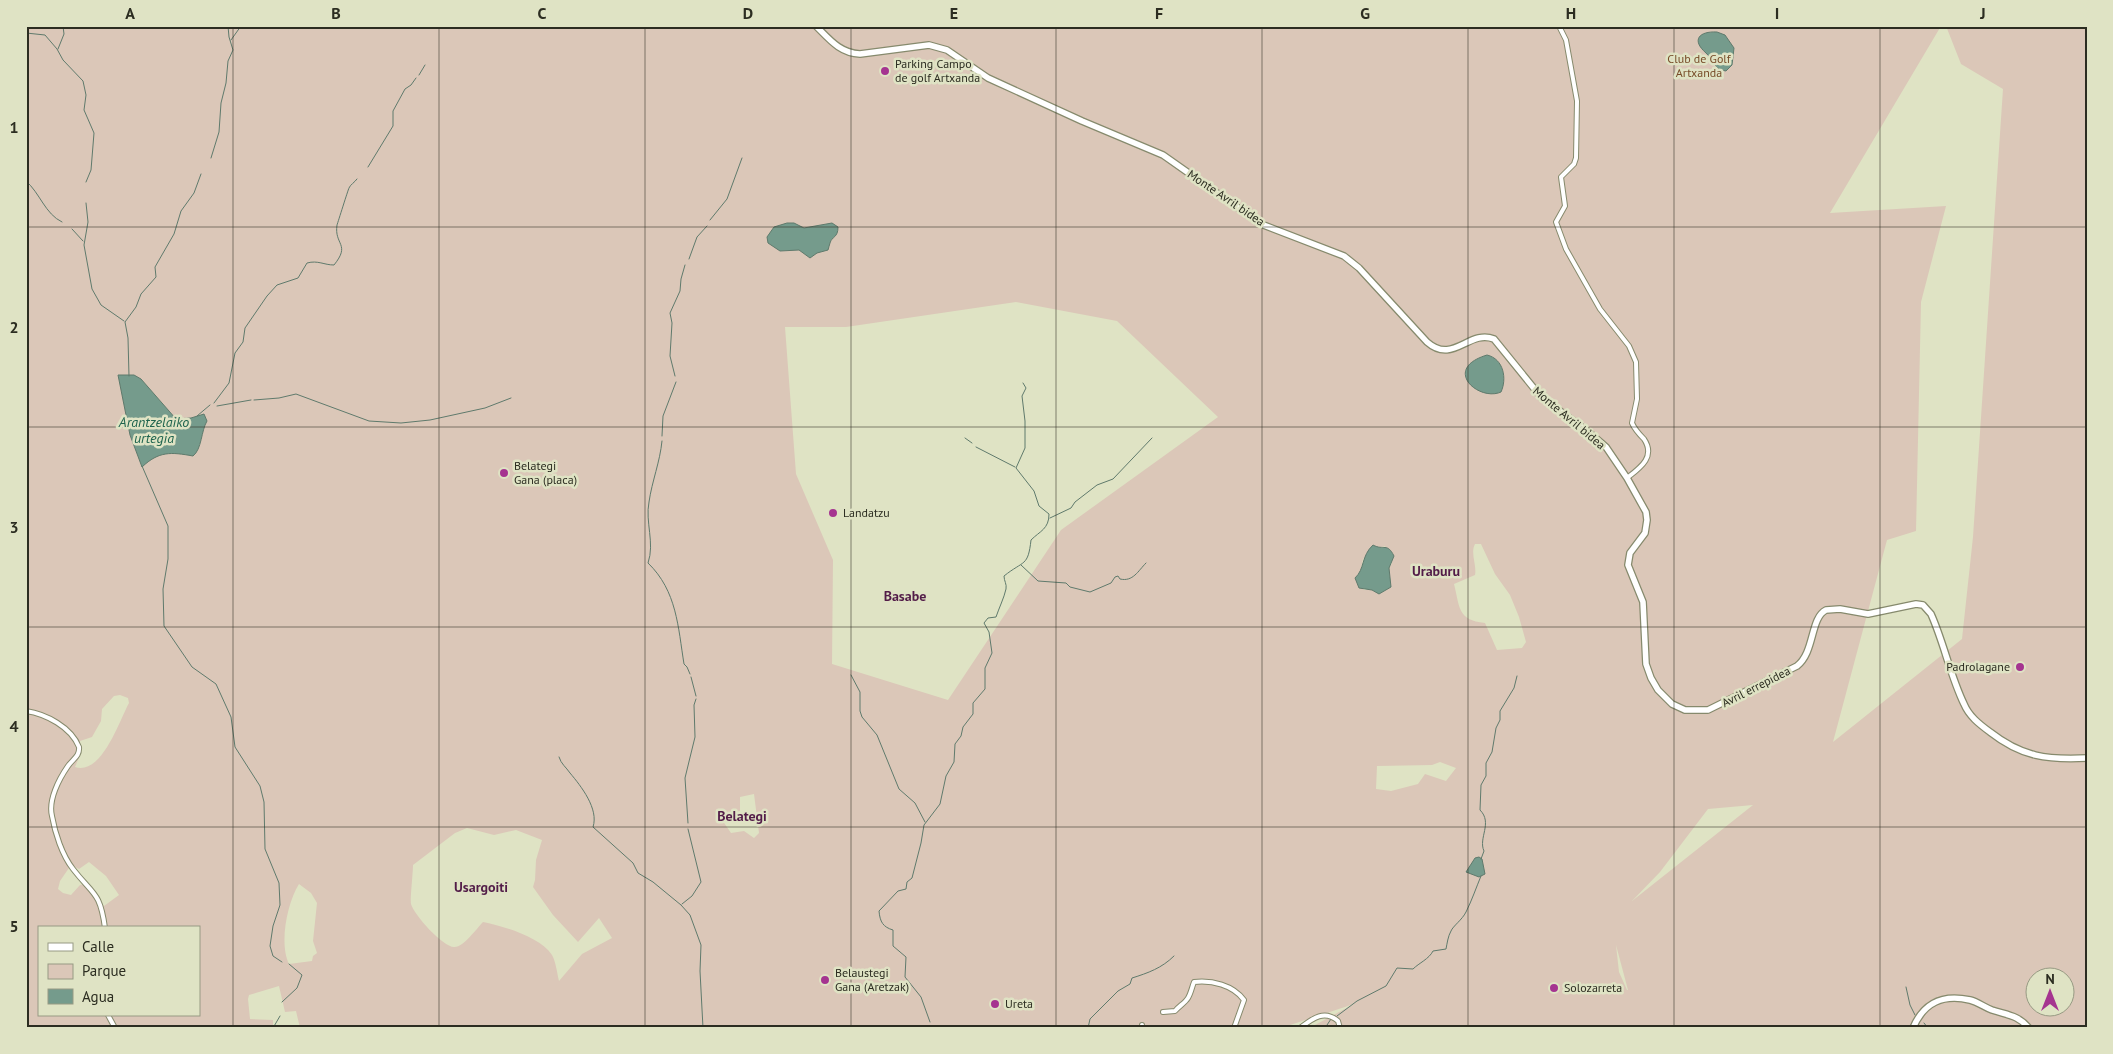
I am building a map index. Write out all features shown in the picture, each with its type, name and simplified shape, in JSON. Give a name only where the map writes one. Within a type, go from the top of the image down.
[{"type":"street","name":"Monte Avril bidea","points":[[816,26],[835,45],[851,54],[929,46],[947,50],[988,78],[1163,156],[1261,224],[1351,260],[1427,342],[1437,349],[1450,349],[1484,337],[1494,339],[1541,397],[1606,447],[1628,478]]},
{"type":"street","points":[[1559,26],[1566,40],[1578,101],[1576,158],[1574,164],[1561,177],[1566,206],[1556,223],[1564,246],[1578,272],[1600,309],[1630,348],[1636,362],[1638,399],[1632,423],[1646,442],[1648,455],[1644,464],[1628,478]]},
{"type":"street","name":"Avril errepidea","points":[[1628,478],[1646,512],[1647,520],[1645,533],[1630,553],[1628,563],[1630,573],[1643,602],[1646,664],[1658,690],[1672,704],[1689,711],[1714,709],[1797,666],[1807,654],[1819,617],[1826,610],[1834,608],[1868,614],[1916,604],[1923,605],[1931,616],[1964,704],[1976,721],[2011,748],[2028,755],[2054,758],[2087,758]]},
{"type":"street","points":[[26,710],[43,715],[63,728],[73,736],[79,747],[78,755],[67,768],[52,799],[52,818],[68,861],[101,903],[105,926]]},
{"type":"street","points":[[1163,1012],[1175,1011],[1180,1004],[1188,999],[1194,982],[1203,981],[1229,987],[1244,1000],[1235,1026],[1242,1028]]},
{"type":"street","points":[[1913,1028],[1921,1014],[1934,1002],[1949,998],[1971,1000],[1990,1009],[2012,1014],[2020,1018],[2030,1028]]},
{"type":"street","points":[[1300,1028],[1314,1017],[1327,1015],[1338,1021],[1340,1028]]},
{"type":"street","points":[[109,1016],[115,1028]]},
{"type":"green space","name":"Club de Golf Artxanda","points":[[26,26],[1941,26],[1830,213],[1946,206],[1921,302],[1916,531],[1887,540],[1833,742],[1962,639],[1973,537],[2003,89],[1961,64],[1946,26],[2087,26],[2087,1028],[1304,1028],[1315,1025],[1354,1004],[1281,1028],[300,1028],[296,1011],[285,1012],[279,986],[249,995],[250,1019],[273,1020],[273,1028],[26,1028]],"holes":[[[1016,302],[1117,321],[1218,417],[1061,530],[948,700],[832,664],[833,560],[796,474],[785,327],[846,327]],[[141,379],[176,419],[191,418],[203,414],[202,436],[199,447],[193,455],[168,453],[152,457]],[[1475,544],[1481,544],[1495,574],[1510,595],[1526,642],[1522,648],[1497,650],[1485,623],[1469,619],[1461,611],[1454,584],[1475,575],[1473,555]],[[1385,546],[1392,563],[1389,568],[1391,587],[1379,594],[1372,590],[1364,590],[1355,578],[1360,574],[1363,559],[1378,548]],[[120,695],[128,698],[129,703],[109,744],[94,763],[85,767],[75,767],[80,755],[80,741],[92,737],[101,721],[102,709],[114,696]],[[1440,762],[1456,768],[1446,781],[1425,774],[1418,784],[1391,791],[1376,789],[1377,766],[1432,765]],[[754,794],[759,833],[754,838],[744,831],[731,833],[720,817],[740,811],[740,797]],[[1753,805],[1632,901],[1660,872],[1708,809]],[[467,828],[494,835],[516,830],[542,840],[536,860],[533,887],[553,915],[578,942],[599,918],[612,938],[582,954],[559,981],[552,955],[539,943],[510,929],[483,922],[470,937],[458,946],[449,946],[443,942],[417,915],[411,904],[413,865],[455,833]],[[89,862],[106,876],[119,895],[104,906],[85,884],[80,885],[71,895],[63,893],[58,889],[60,881],[71,865],[79,869]],[[299,884],[311,893],[317,903],[313,941],[317,953],[313,956],[312,961],[289,964],[286,956],[285,935],[288,912]],[[1616,945],[1628,990],[1619,972]]]},
{"type":"water","points":[[1717,32],[1725,35],[1734,48],[1732,65],[1726,71],[1717,67],[1701,48],[1698,40],[1699,37],[1706,33]]},
{"type":"water","points":[[794,223],[804,228],[832,223],[838,227],[838,231],[831,241],[828,250],[817,253],[810,258],[799,250],[780,251],[768,243],[767,237],[774,227]]},
{"type":"water","points":[[1487,355],[1493,357],[1503,370],[1504,381],[1501,392],[1492,394],[1483,392],[1468,382],[1465,375],[1467,368],[1473,361]]},
{"type":"water","name":"Arantzelaiko urtegia","points":[[118,375],[134,375],[141,379],[176,419],[191,418],[204,414],[207,421],[198,449],[193,456],[178,454],[160,455],[142,467],[130,435]]},
{"type":"water","points":[[1373,545],[1389,549],[1394,556],[1389,568],[1391,587],[1379,594],[1372,590],[1359,588],[1355,578],[1369,549]]},
{"type":"water","points":[[1479,857],[1482,859],[1485,874],[1479,877],[1466,872],[1475,858]]},
{"type":"waterway","points":[[58,49],[64,34],[63,26]]},
{"type":"waterway","points":[[211,158],[219,132],[221,103],[226,83],[228,61],[233,50],[228,26]]},
{"type":"waterway","points":[[231,40],[241,26]]},
{"type":"waterway","points":[[26,33],[45,35],[57,49],[63,60],[83,81],[86,95],[84,110],[94,133],[91,170],[86,182]]},
{"type":"waterway","points":[[419,75],[425,65]]},
{"type":"waterway","points":[[368,167],[393,126],[393,111],[405,89],[416,78]]},
{"type":"waterway","points":[[710,220],[727,199],[742,158]]},
{"type":"waterway","points":[[129,376],[128,338],[125,322],[136,307],[141,294],[156,277],[155,267],[174,234],[181,211],[194,193],[201,174]]},
{"type":"waterway","points":[[214,403],[229,383],[235,353],[243,342],[245,328],[267,296],[277,285],[298,278],[307,263],[314,262],[334,265],[339,258],[342,248],[338,237],[337,225],[349,188],[357,179]]},
{"type":"waterway","points":[[26,181],[51,214],[62,222]]},
{"type":"waterway","points":[[86,203],[88,222],[84,245],[92,289],[101,305],[124,321]]},
{"type":"waterway","points":[[689,259],[697,237],[707,226]]},
{"type":"waterway","points":[[72,229],[83,241]]},
{"type":"waterway","points":[[675,376],[670,356],[672,323],[670,313],[680,291],[685,265]]},
{"type":"waterway","points":[[662,436],[663,416],[676,382]]},
{"type":"waterway","points":[[930,1022],[921,997],[905,977],[906,957],[893,946],[893,930],[883,924],[879,911],[898,891],[906,889],[907,882],[912,878],[924,825],[940,804],[946,776],[954,762],[955,744],[961,736],[963,727],[973,714],[973,703],[985,689],[985,668],[992,653],[989,632],[984,623],[988,618],[996,617],[1006,589],[1004,576],[1024,562],[1028,555],[1031,540],[1043,529],[1049,519],[1049,514],[1039,506],[1034,491],[1016,468],[1025,448],[1025,421],[1022,396],[1026,388],[1023,383]]},
{"type":"waterway","points":[[254,400],[279,398],[296,394],[369,421],[401,423],[430,420],[485,408],[511,398]]},
{"type":"waterway","points":[[217,406],[251,400]]},
{"type":"waterway","points":[[197,416],[210,405]]},
{"type":"waterway","points":[[965,438],[972,443]]},
{"type":"waterway","points":[[1050,518],[1071,508],[1075,502],[1097,485],[1113,479],[1152,438]]},
{"type":"waterway","points":[[662,441],[648,510],[651,548],[648,563],[658,574],[671,598],[678,623],[684,664],[690,674]]},
{"type":"waterway","points":[[976,447],[1015,467]]},
{"type":"waterway","points":[[142,466],[168,526],[168,559],[163,589],[164,626],[192,667],[216,684],[231,717],[235,747],[260,786],[264,802],[265,849],[279,883],[280,905],[273,926],[270,946],[273,956],[282,962]]},
{"type":"waterway","points":[[1021,565],[1038,581],[1066,583],[1070,587],[1090,592],[1111,583],[1115,577],[1118,576],[1120,579],[1125,580],[1132,577],[1146,563]]},
{"type":"waterway","points":[[851,675],[860,692],[860,711],[862,717],[877,735],[899,789],[915,803],[925,822]]},
{"type":"waterway","points":[[1481,859],[1484,851],[1485,825],[1484,815],[1480,810],[1481,785],[1486,776],[1486,763],[1492,752],[1496,728],[1500,720],[1500,711],[1514,688],[1517,676]]},
{"type":"waterway","points":[[691,677],[696,696]]},
{"type":"waterway","points":[[688,823],[685,778],[695,737],[694,705],[696,699]]},
{"type":"waterway","points":[[559,757],[562,764],[588,798],[593,813],[593,827],[633,863],[638,873],[653,882],[690,915],[701,945],[700,971],[703,1028]]},
{"type":"waterway","points":[[682,904],[692,896],[701,882],[688,829]]},
{"type":"waterway","points":[[1337,1016],[1357,1001],[1386,986],[1397,968],[1413,969],[1433,951],[1446,949],[1450,933],[1466,912],[1481,876]]},
{"type":"waterway","points":[[1088,1028],[1090,1019],[1118,991],[1130,984],[1132,978],[1154,970],[1174,956]]},
{"type":"waterway","points":[[282,1002],[297,988],[302,975],[289,964]]},
{"type":"waterway","points":[[1906,987],[1910,1005],[1915,1015]]},
{"type":"waterway","points":[[273,1028],[280,1016]]},
{"type":"waterway","points":[[1325,1028],[1331,1019]]},
{"type":"waterway","points":[[1924,1023],[1928,1028]]},
{"type":"place","name":"Parking Campo de golf Artxanda","points":[[885,71]]},
{"type":"place","name":"Belategi Gana (placa)","points":[[504,473]]},
{"type":"place","name":"Landatzu","points":[[833,513]]},
{"type":"place","name":"Padrolagane","points":[[2020,667]]},
{"type":"place","name":"Belaustegi Gana (Aretzak)","points":[[825,980]]},
{"type":"place","name":"Solozarreta","points":[[1554,988]]},
{"type":"place","name":"Ureta","points":[[995,1004]]},
{"type":"district","name":"Uraburu","points":[[1436,571]]},
{"type":"district","name":"Basabe","points":[[905,596]]},
{"type":"district","name":"Belategi","points":[[742,816]]},
{"type":"district","name":"Usargoiti","points":[[481,887]]}]
